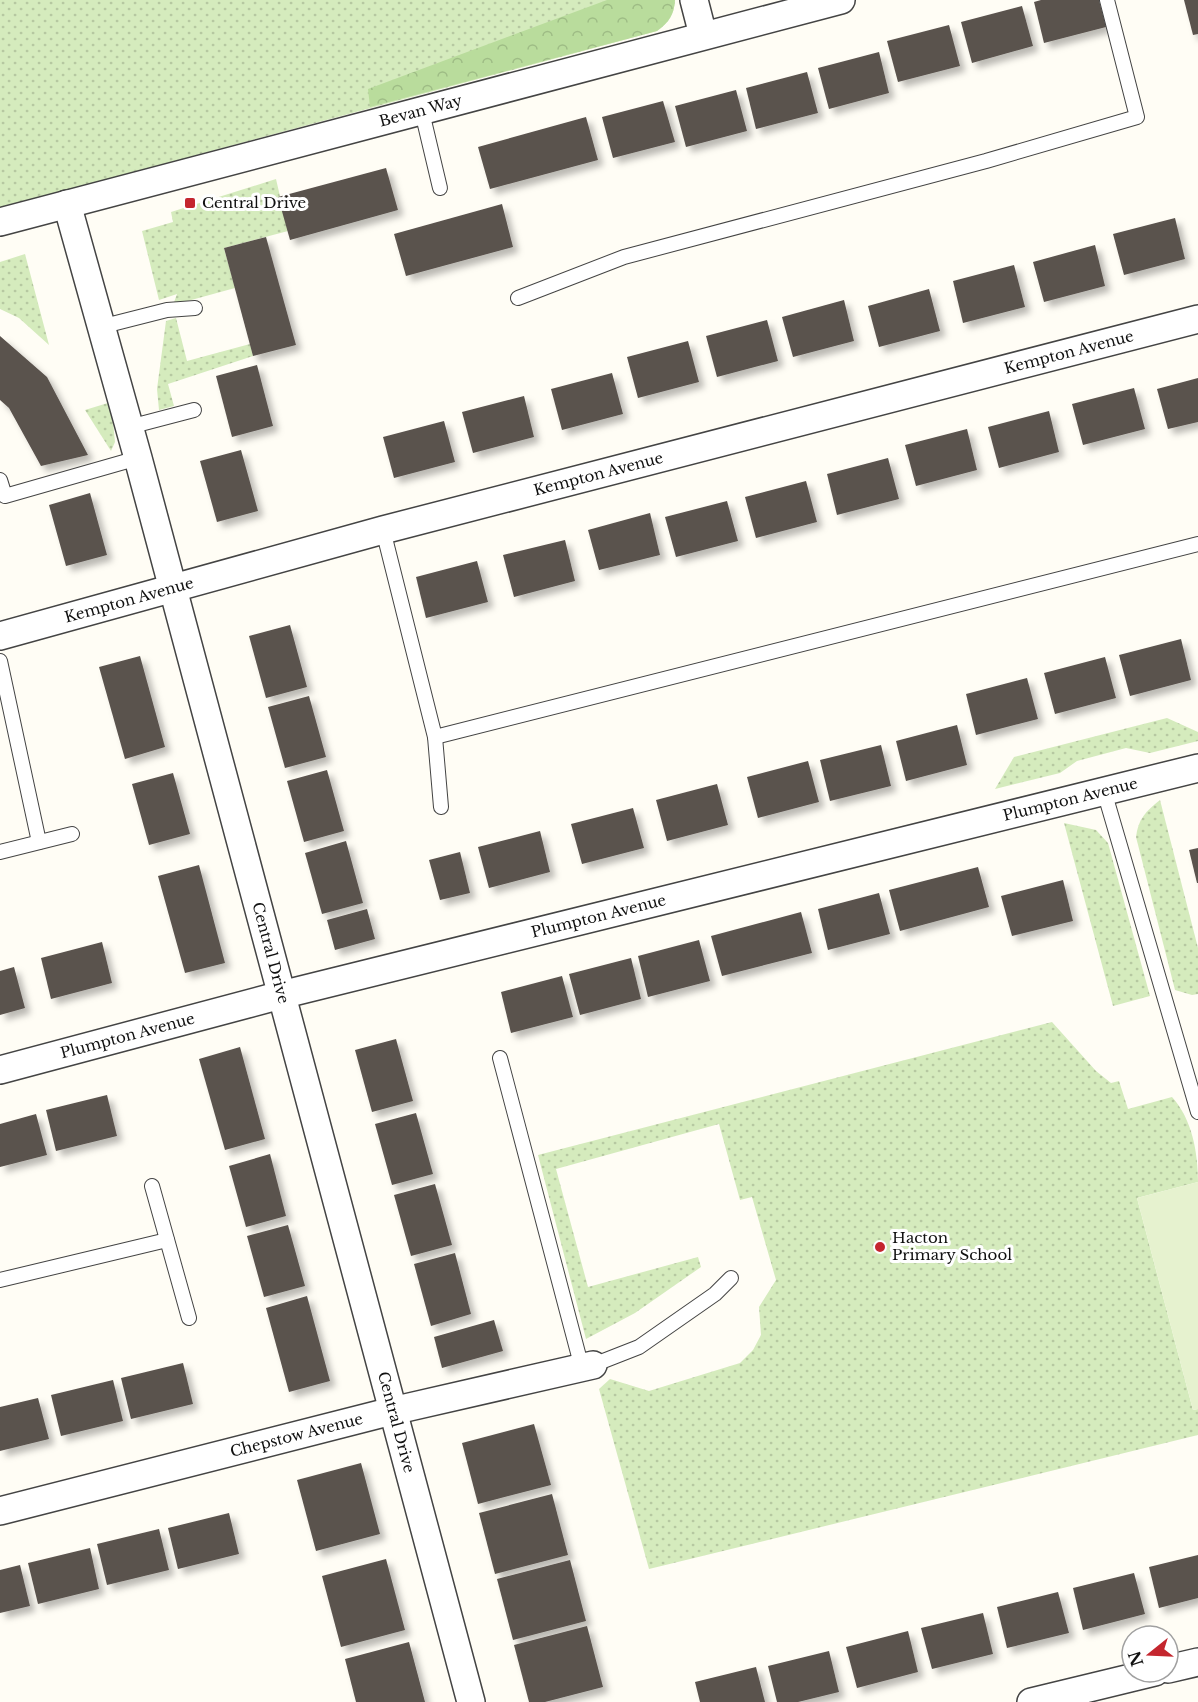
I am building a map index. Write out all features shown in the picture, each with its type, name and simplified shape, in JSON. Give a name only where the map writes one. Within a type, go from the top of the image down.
[{"type":"street","points":[[693,0],[703,35]]},
{"type":"street","name":"Bevan Way","points":[[0,222],[842,0]]},
{"type":"street","name":"Central Drive","points":[[67,204],[138,458],[471,1702]]},
{"type":"street","name":"Kempton Avenue","points":[[0,636],[383,530],[1198,319]]},
{"type":"street","name":"Plumpton Avenue","points":[[0,1070],[281,995],[1198,768]]},
{"type":"street","name":"Chepstow Avenue","points":[[0,1511],[392,1411],[587,1366]]},
{"type":"street","points":[[1180,1666],[1198,1662]]},
{"type":"street","points":[[1031,1702],[1120,1680]]},
{"type":"lane","points":[[518,298],[624,257],[987,161],[1137,117],[1107,0]]},
{"type":"lane","points":[[422,112],[440,188]]},
{"type":"lane","points":[[100,327],[167,310],[195,308]]},
{"type":"lane","points":[[129,427],[195,410]]},
{"type":"lane","points":[[0,480],[5,496],[138,458]]},
{"type":"lane","points":[[383,530],[435,737],[441,807]]},
{"type":"lane","points":[[435,737],[1198,543]]},
{"type":"lane","points":[[0,661],[39,842]]},
{"type":"lane","points":[[1104,791],[1198,1112]]},
{"type":"lane","points":[[0,852],[72,834]]},
{"type":"lane","points":[[500,1058],[587,1366],[639,1347],[715,1294],[731,1278]]},
{"type":"lane","points":[[152,1186],[189,1318]]},
{"type":"lane","points":[[0,1280],[167,1240]]},
{"type":"green space","points":[[0,0],[675,0],[670,18],[657,31],[0,208]]},
{"type":"green space","points":[[607,0],[675,0],[670,18],[657,31],[370,107],[368,89]]},
{"type":"green space","points":[[276,179],[288,231],[224,248],[235,288],[173,305],[177,294],[159,300],[142,231],[173,222],[171,212]]},
{"type":"green space","points":[[25,254],[49,345],[19,318],[0,309],[0,262]]},
{"type":"green space","points":[[176,318],[187,361],[250,344],[253,356],[168,384],[174,406],[159,410],[157,389],[166,321]]},
{"type":"green space","points":[[111,402],[115,442],[111,451],[85,410]]},
{"type":"green space","points":[[1167,718],[1198,732],[1198,741],[1150,753],[1126,748],[1077,761],[1060,773],[995,789],[1014,757]]},
{"type":"green space","points":[[1160,800],[1198,948],[1198,994],[1192,995],[1175,990],[1136,837],[1144,816]]},
{"type":"green space","points":[[1064,823],[1096,830],[1108,843],[1150,996],[1113,1006]]},
{"type":"green space","name":"Hacton Primary School","points":[[1052,1022],[1096,1071],[1111,1083],[1119,1081],[1128,1109],[1172,1097],[1184,1115],[1193,1136],[1198,1182],[1137,1198],[1193,1410],[1198,1409],[1198,1435],[649,1569],[599,1389],[610,1379],[649,1391],[740,1363],[753,1350],[761,1335],[759,1307],[776,1280],[752,1197],[740,1200],[719,1124],[556,1169],[588,1287],[698,1257],[701,1267],[635,1313],[586,1339],[538,1155]]},
{"type":"green space","points":[[1198,1182],[1198,1409],[1193,1410],[1137,1198]]},
{"type":"building","points":[[1099,0],[1106,27],[1044,43],[1034,2]]},
{"type":"building","points":[[1184,0],[1198,0],[1198,34],[1193,35]]},
{"type":"building","points":[[1022,6],[1033,46],[972,63],[961,22]]},
{"type":"building","points":[[949,25],[960,66],[898,82],[887,41]]},
{"type":"building","points":[[879,52],[889,93],[829,109],[818,68]]},
{"type":"building","points":[[807,72],[818,113],[756,129],[746,88]]},
{"type":"building","points":[[736,90],[747,131],[686,147],[675,106]]},
{"type":"building","points":[[663,101],[675,142],[613,158],[602,117]]},
{"type":"building","points":[[586,117],[598,160],[490,189],[478,147]]},
{"type":"building","points":[[386,168],[398,210],[290,240],[278,197]]},
{"type":"building","points":[[502,204],[513,247],[406,276],[394,234]]},
{"type":"building","points":[[1175,218],[1185,259],[1124,275],[1113,234]]},
{"type":"building","points":[[266,237],[296,345],[253,356],[224,248]]},
{"type":"building","points":[[1095,245],[1105,286],[1044,302],[1033,262]]},
{"type":"building","points":[[1014,265],[1025,307],[963,323],[953,281]]},
{"type":"building","points":[[929,289],[940,331],[879,347],[868,306]]},
{"type":"building","points":[[844,300],[854,341],[793,357],[782,317]]},
{"type":"building","points":[[767,320],[778,361],[717,377],[706,336]]},
{"type":"building","points":[[0,336],[47,377],[88,455],[41,466],[9,408],[0,400]]},
{"type":"building","points":[[688,341],[699,382],[638,398],[627,357]]},
{"type":"building","points":[[257,365],[273,426],[232,437],[216,376]]},
{"type":"building","points":[[612,373],[623,414],[562,430],[551,389]]},
{"type":"building","points":[[1198,378],[1198,422],[1168,429],[1157,389]]},
{"type":"building","points":[[1134,388],[1145,429],[1083,445],[1072,404]]},
{"type":"building","points":[[524,396],[534,437],[473,453],[462,412]]},
{"type":"building","points":[[1049,411],[1059,452],[999,468],[988,427]]},
{"type":"building","points":[[444,421],[455,462],[394,478],[383,437]]},
{"type":"building","points":[[967,429],[977,470],[916,486],[905,445]]},
{"type":"building","points":[[241,450],[258,511],[217,522],[200,461]]},
{"type":"building","points":[[888,458],[899,499],[837,515],[827,474]]},
{"type":"building","points":[[806,481],[817,522],[756,538],[745,497]]},
{"type":"building","points":[[90,493],[107,555],[66,566],[49,505]]},
{"type":"building","points":[[727,501],[738,541],[676,557],[665,517]]},
{"type":"building","points":[[650,513],[660,555],[599,570],[588,530]]},
{"type":"building","points":[[565,540],[575,581],[514,597],[503,555]]},
{"type":"building","points":[[477,561],[488,602],[426,618],[416,577]]},
{"type":"building","points":[[290,625],[307,687],[266,698],[249,636]]},
{"type":"building","points":[[1181,639],[1191,680],[1130,696],[1119,655]]},
{"type":"building","points":[[140,656],[165,747],[125,759],[99,667]]},
{"type":"building","points":[[1105,657],[1116,698],[1055,714],[1044,673]]},
{"type":"building","points":[[1027,678],[1038,719],[976,735],[966,694]]},
{"type":"building","points":[[309,696],[326,757],[285,768],[268,707]]},
{"type":"building","points":[[957,725],[967,765],[906,781],[896,741]]},
{"type":"building","points":[[881,745],[891,786],[830,801],[820,760]]},
{"type":"building","points":[[808,761],[819,802],[758,818],[747,777]]},
{"type":"building","points":[[327,770],[344,831],[304,842],[287,781]]},
{"type":"building","points":[[173,773],[190,834],[149,845],[132,784]]},
{"type":"building","points":[[717,784],[728,825],[667,841],[656,800]]},
{"type":"building","points":[[633,808],[644,848],[582,864],[571,824]]},
{"type":"building","points":[[540,831],[550,872],[489,888],[478,847]]},
{"type":"building","points":[[346,841],[363,903],[322,914],[305,853]]},
{"type":"building","points":[[1198,848],[1198,883],[1197,883],[1189,850]]},
{"type":"building","points":[[460,852],[470,893],[440,900],[429,860]]},
{"type":"building","points":[[199,865],[225,963],[185,973],[158,876]]},
{"type":"building","points":[[978,867],[989,907],[900,931],[889,890]]},
{"type":"building","points":[[1063,880],[1073,921],[1012,936],[1001,896]]},
{"type":"building","points":[[879,893],[890,934],[828,950],[818,909]]},
{"type":"building","points":[[367,909],[375,939],[335,950],[327,920]]},
{"type":"building","points":[[801,912],[812,953],[722,976],[711,936]]},
{"type":"building","points":[[699,940],[710,981],[648,997],[638,956]]},
{"type":"building","points":[[102,942],[112,983],[51,999],[41,958]]},
{"type":"building","points":[[631,958],[641,999],[580,1015],[569,974]]},
{"type":"building","points":[[14,967],[25,1008],[0,1015],[0,971]]},
{"type":"building","points":[[562,976],[573,1017],[511,1033],[501,992]]},
{"type":"building","points":[[396,1039],[413,1101],[372,1112],[355,1050]]},
{"type":"building","points":[[240,1047],[265,1139],[225,1150],[199,1059]]},
{"type":"building","points":[[107,1095],[117,1136],[56,1151],[46,1110]]},
{"type":"building","points":[[416,1113],[433,1174],[392,1185],[375,1124]]},
{"type":"building","points":[[36,1114],[47,1155],[0,1167],[0,1124]]},
{"type":"building","points":[[270,1154],[286,1216],[246,1227],[229,1166]]},
{"type":"building","points":[[435,1184],[452,1245],[411,1256],[394,1195]]},
{"type":"building","points":[[288,1225],[305,1286],[264,1297],[247,1236]]},
{"type":"building","points":[[455,1253],[471,1314],[431,1326],[414,1264]]},
{"type":"building","points":[[307,1296],[330,1381],[289,1392],[266,1308]]},
{"type":"building","points":[[494,1320],[503,1351],[442,1368],[434,1337]]},
{"type":"building","points":[[183,1363],[193,1404],[131,1419],[121,1378]]},
{"type":"building","points":[[113,1380],[123,1421],[61,1436],[51,1395]]},
{"type":"building","points":[[38,1398],[49,1439],[0,1451],[0,1407]]},
{"type":"building","points":[[534,1424],[551,1485],[478,1504],[462,1443]]},
{"type":"building","points":[[361,1463],[380,1534],[316,1551],[297,1480]]},
{"type":"building","points":[[552,1494],[568,1555],[495,1574],[479,1513]]},
{"type":"building","points":[[229,1513],[239,1554],[178,1569],[168,1528]]},
{"type":"building","points":[[159,1529],[169,1570],[107,1585],[97,1544]]},
{"type":"building","points":[[90,1548],[99,1589],[38,1604],[28,1563]]},
{"type":"building","points":[[1198,1555],[1198,1598],[1159,1608],[1149,1567]]},
{"type":"building","points":[[386,1559],[405,1630],[341,1647],[322,1576]]},
{"type":"building","points":[[570,1560],[586,1621],[513,1640],[497,1579]]},
{"type":"building","points":[[20,1565],[30,1606],[0,1613],[0,1570]]},
{"type":"building","points":[[1134,1573],[1145,1614],[1083,1630],[1073,1588]]},
{"type":"building","points":[[1058,1592],[1069,1633],[1007,1648],[997,1607]]},
{"type":"building","points":[[983,1613],[993,1654],[932,1669],[921,1628]]},
{"type":"building","points":[[587,1626],[603,1687],[545,1702],[529,1702],[514,1645]]},
{"type":"building","points":[[908,1631],[918,1672],[857,1688],[846,1647]]},
{"type":"building","points":[[409,1642],[425,1702],[356,1702],[345,1659]]},
{"type":"building","points":[[829,1651],[839,1692],[798,1702],[777,1702],[768,1666]]},
{"type":"building","points":[[756,1667],[765,1702],[700,1702],[695,1682]]},
{"type":"place","name":"Central Drive","points":[[190,203]]},
{"type":"place","name":"Hacton Primary School","points":[[880,1247]]}]
